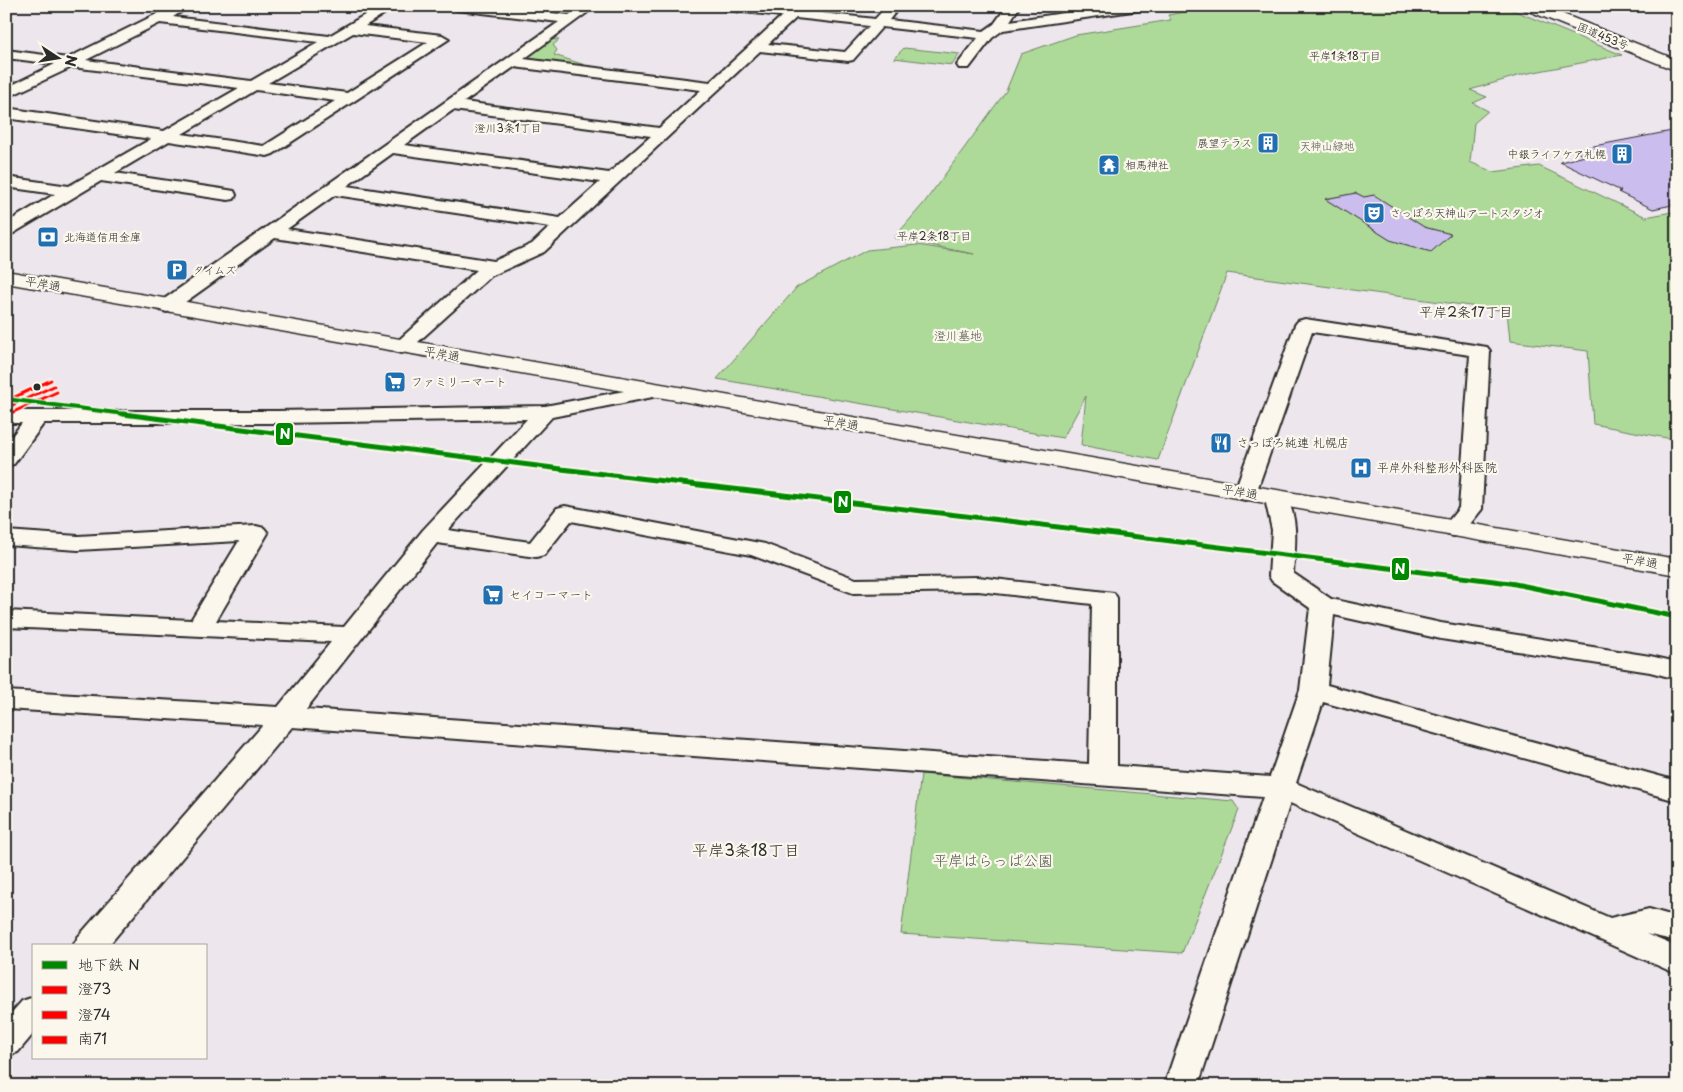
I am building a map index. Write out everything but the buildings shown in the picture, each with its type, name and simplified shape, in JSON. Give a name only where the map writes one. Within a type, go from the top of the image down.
[{"type":"main road","name":"国道453号","points":[[1529,6],[1677,66]]},
{"type":"main road","name":"平岸通","points":[[6,278],[1677,567]]},
{"type":"street","points":[[6,94],[184,6]]},
{"type":"street","points":[[6,230],[390,6]]},
{"type":"street","points":[[457,6],[571,19]]},
{"type":"street","points":[[168,306],[590,6]]},
{"type":"street","points":[[725,6],[797,10],[878,23],[993,31],[1139,6]]},
{"type":"street","points":[[757,47],[848,57],[894,6]]},
{"type":"street","points":[[964,65],[1014,6]]},
{"type":"street","points":[[401,347],[485,272],[538,248],[797,10]]},
{"type":"street","points":[[159,19],[332,40]]},
{"type":"street","points":[[6,113],[268,150],[442,40],[351,29]]},
{"type":"street","points":[[6,54],[350,98]]},
{"type":"street","points":[[510,62],[714,87]]},
{"type":"street","points":[[450,105],[663,133]]},
{"type":"street","points":[[390,148],[614,179]]},
{"type":"street","points":[[100,176],[228,195]]},
{"type":"street","points":[[6,182],[72,192]]},
{"type":"street","points":[[331,190],[564,224]]},
{"type":"street","points":[[271,232],[495,267]]},
{"type":"street","points":[[1245,493],[1305,325],[1480,351],[1470,509],[1454,529]]},
{"type":"street","points":[[6,417],[277,417],[545,412],[656,391]]},
{"type":"street","points":[[91,944],[285,717],[431,535],[545,412]]},
{"type":"street","points":[[6,459],[38,417]]},
{"type":"street","points":[[1276,498],[1284,530],[1282,576],[1323,605],[1441,631],[1650,664],[1677,671]]},
{"type":"street","points":[[431,535],[536,550],[565,513],[756,549],[853,586],[978,584],[1105,598],[1103,774]]},
{"type":"street","points":[[6,538],[78,543],[256,534],[199,628]]},
{"type":"street","points":[[1181,1086],[1282,788],[1313,690],[1323,605]]},
{"type":"street","points":[[6,619],[350,634]]},
{"type":"street","points":[[1313,690],[1677,791]]},
{"type":"street","points":[[6,700],[285,717],[1282,788],[1677,961]]},
{"type":"street","points":[[1607,931],[1649,921],[1677,929]]},
{"type":"street","points":[[6,1042],[32,1012]]},
{"type":"green space","name":"天神山緑地","points":[[1216,6],[1503,6],[1622,55],[1524,74],[1470,90],[1487,97],[1473,103],[1488,111],[1474,123],[1470,162],[1493,172],[1539,166],[1646,217],[1677,211],[1677,440],[1593,424],[1588,351],[1510,341],[1507,311],[1227,273],[1158,460],[1081,445],[1086,396],[1063,438],[717,379],[797,287],[867,250],[917,245],[974,254],[894,238],[924,203],[1006,91],[1021,54],[1076,35],[1171,20],[1168,15]]},
{"type":"green space","points":[[551,39],[559,40],[553,45],[557,50],[554,55],[585,65],[583,67],[522,60]]},
{"type":"green space","points":[[904,48],[960,54],[952,65],[894,58]]},
{"type":"green space","name":"平岸はらっぱ公園","points":[[921,774],[1233,801],[1239,810],[1182,953],[901,934]]},
{"type":"metro line","name":"N","points":[[6,399],[561,469],[1034,524],[1510,583],[1677,617]]},
{"type":"transit line","name":"南71","points":[[6,401],[51,380]]},
{"type":"transit line","name":"澄73","points":[[6,408],[54,386]]},
{"type":"transit line","name":"澄74","points":[[9,414],[57,392]]},
{"type":"place","name":"展望テラス","points":[[1268,143]]},
{"type":"place","name":"中銀ライフケア札幌","points":[[1622,154]]},
{"type":"place","name":"相馬神社","points":[[1109,165]]},
{"type":"place","name":"さっぽろ天神山アートスタジオ","points":[[1374,213]]},
{"type":"place","name":"北海道信用金庫","points":[[48,237]]},
{"type":"place","name":"タイムズ","points":[[177,270]]},
{"type":"place","name":"ファミリーマート","points":[[395,382]]},
{"type":"place","name":"さっぽろ純連 札幌店","points":[[1221,443]]},
{"type":"place","name":"平岸外科整形外科医院","points":[[1361,468]]},
{"type":"place","name":"セイコーマート","points":[[493,595]]},
{"type":"district","name":"平岸1条18丁目","points":[[1345,56]]},
{"type":"district","name":"澄川3条1丁目","points":[[508,128]]},
{"type":"district","name":"平岸2条18丁目","points":[[934,236]]},
{"type":"district","name":"平岸2条17丁目","points":[[1466,312]]},
{"type":"district","name":"平岸3条18丁目","points":[[746,850]]},
{"type":"park label","name":"澄川墓地","points":[[958,336]]}]
